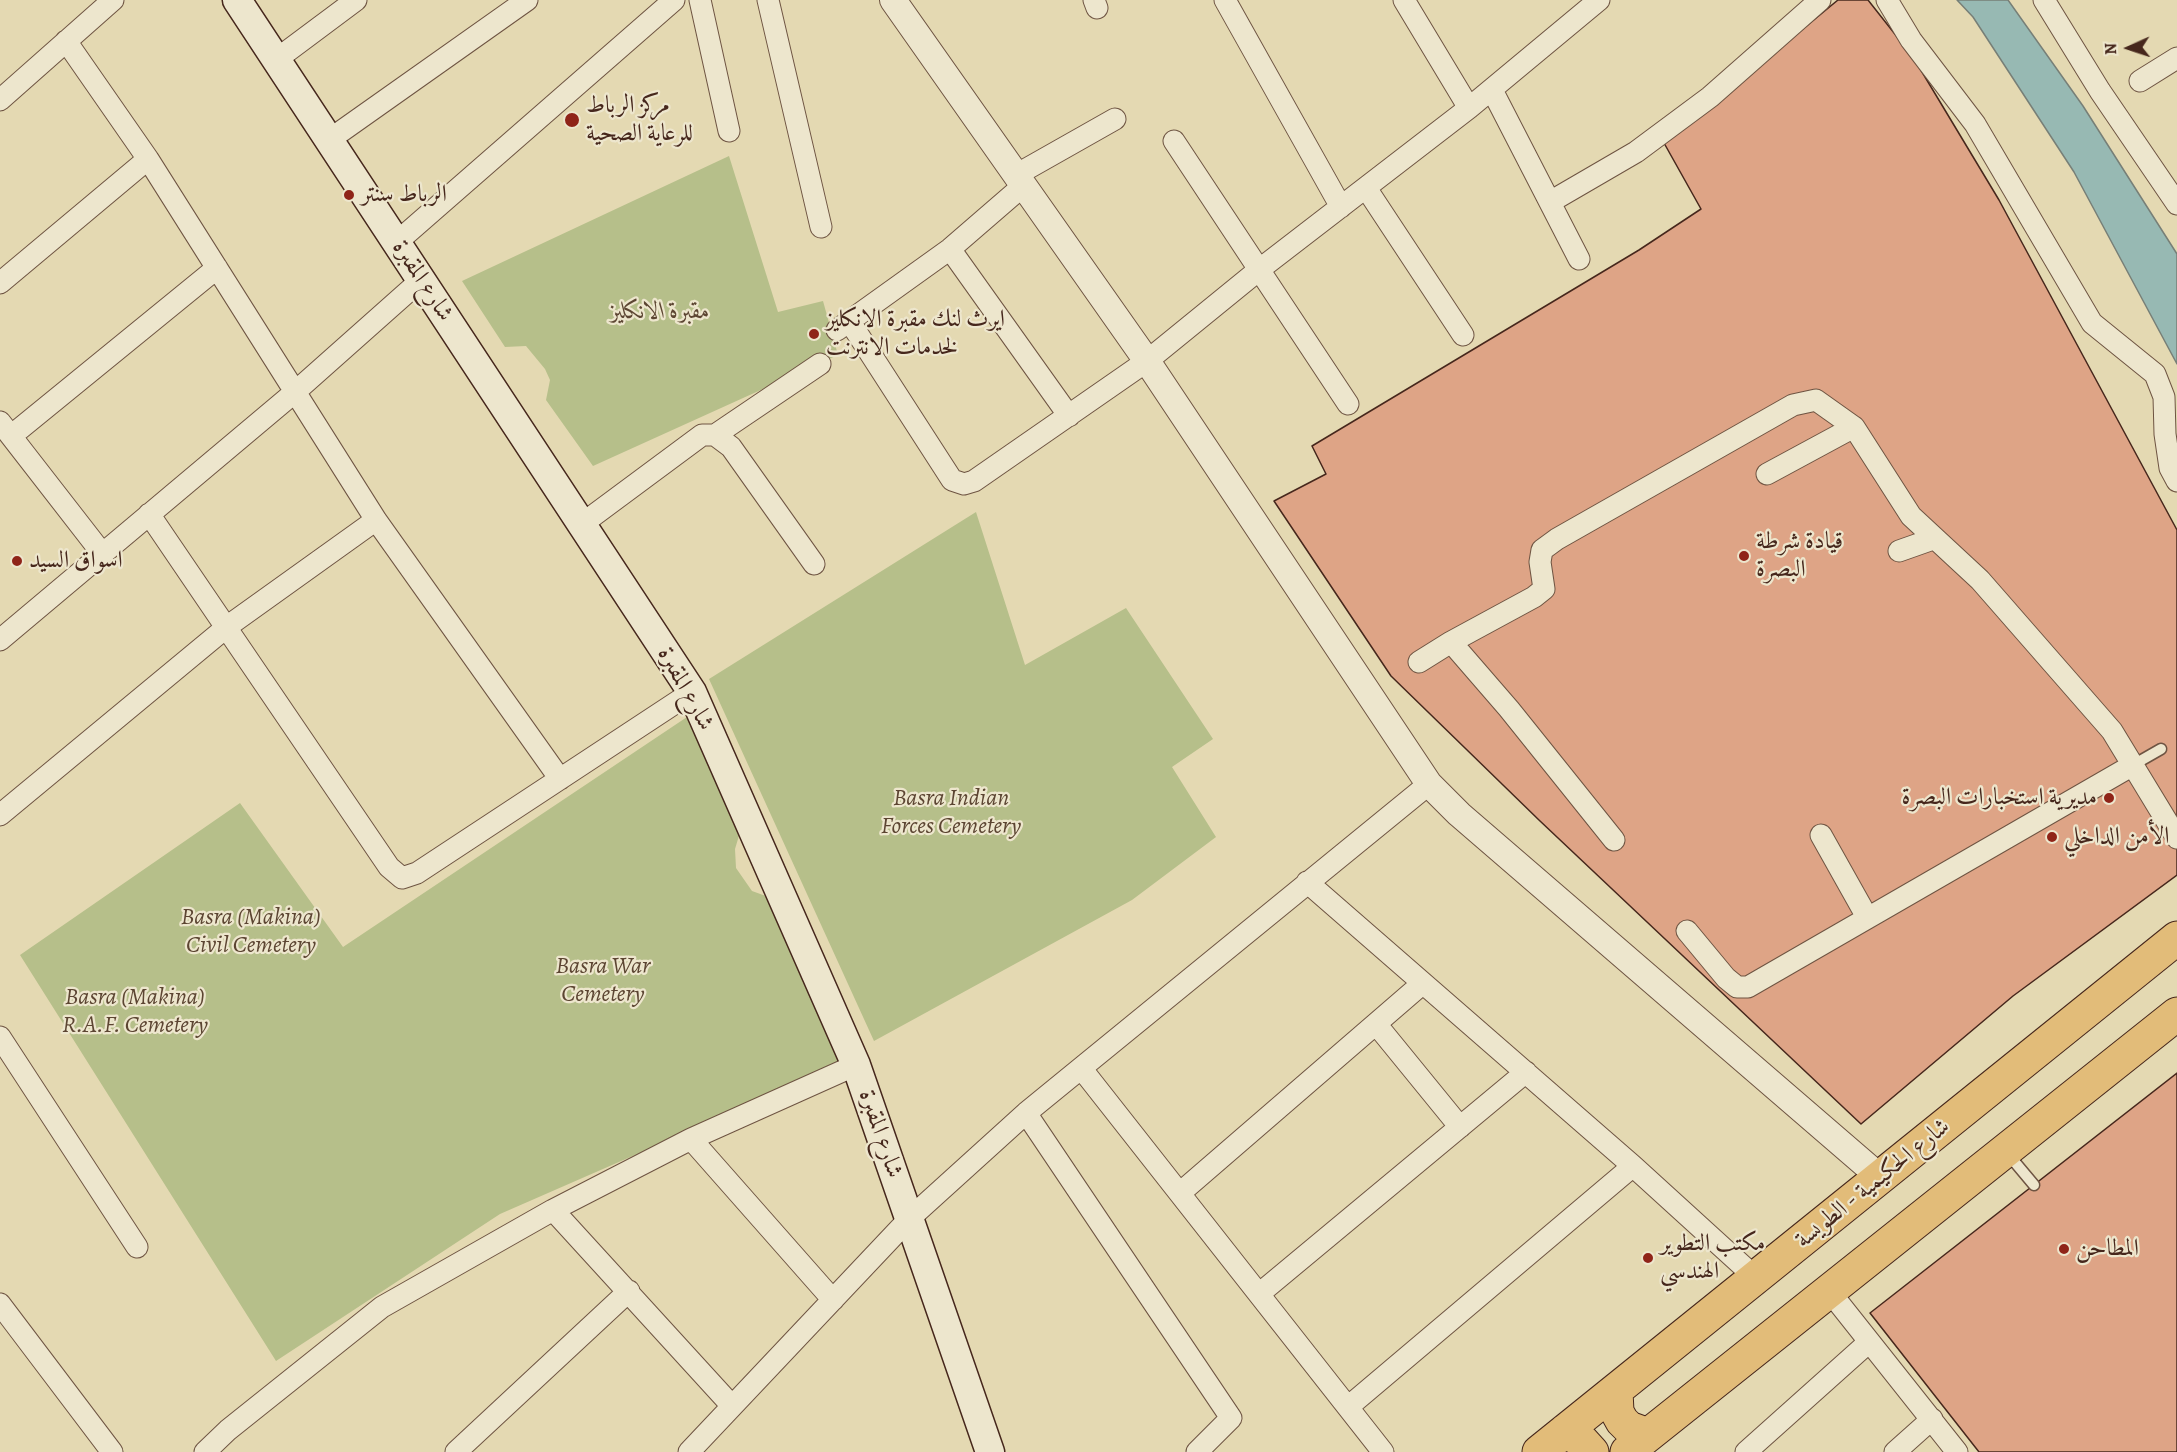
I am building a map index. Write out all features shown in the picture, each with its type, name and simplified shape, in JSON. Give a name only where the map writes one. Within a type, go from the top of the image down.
[{"type":"main road","name":"شارع المقبرة","points":[[237,0],[692,692],[856,1065],[990,1452]]},
{"type":"main road","name":"شارع الحكيمية - الطويسة","points":[[1539,1452],[2177,938]]},
{"type":"main road","points":[[1616,1391],[1617,1412],[1638,1444],[2177,1014]]},
{"type":"main road","points":[[1565,1431],[1582,1441],[1592,1452]]},
{"type":"street","points":[[0,99],[113,0]]},
{"type":"street","points":[[277,59],[356,0]]},
{"type":"street","points":[[329,140],[527,0]]},
{"type":"street","points":[[397,242],[675,0]]},
{"type":"street","points":[[700,0],[729,131]]},
{"type":"street","points":[[768,0],[821,227]]},
{"type":"street","points":[[893,0],[1148,361],[1429,784],[1460,814],[1881,1178]]},
{"type":"street","points":[[1225,0],[1341,207]]},
{"type":"street","points":[[1404,0],[1469,108]]},
{"type":"street","points":[[1115,119],[1020,180],[950,249],[844,326],[952,480],[964,484],[974,481],[1148,361],[1260,269],[1492,90],[1599,0]]},
{"type":"street","points":[[1550,202],[1636,152],[1710,97],[1820,0]]},
{"type":"street","points":[[1887,0],[1911,40],[1975,124],[2092,323],[2155,374],[2164,397],[2164,434],[2170,468],[2177,481]]},
{"type":"street","points":[[2044,0],[2100,91],[2177,204]]},
{"type":"street","points":[[66,41],[148,159],[376,520],[560,779]]},
{"type":"street","points":[[2140,81],[2177,58]]},
{"type":"street","points":[[1492,90],[1579,259]]},
{"type":"street","points":[[1174,141],[1348,404]]},
{"type":"street","points":[[0,283],[148,159]]},
{"type":"street","points":[[1366,188],[1463,335]]},
{"type":"street","points":[[950,249],[1069,416]]},
{"type":"street","points":[[101,552],[6,429],[217,268]]},
{"type":"street","points":[[0,640],[101,552],[295,392],[421,280]]},
{"type":"street","points":[[582,524],[702,435],[715,435],[820,364]]},
{"type":"street","points":[[1419,662],[1534,597],[1544,589],[1540,562],[1542,550],[1557,539],[1793,405],[1816,400],[1854,427],[1911,516],[1980,580],[2112,731],[2177,838]]},
{"type":"street","points":[[1767,474],[1854,427]]},
{"type":"street","points":[[715,435],[730,447],[814,564]]},
{"type":"street","points":[[149,514],[228,626],[389,867],[402,878],[417,873],[692,692]]},
{"type":"street","points":[[0,815],[228,626],[376,520]]},
{"type":"street","points":[[1899,551],[1934,539]]},
{"type":"street","points":[[1451,642],[1509,708],[1614,840]]},
{"type":"street","points":[[1687,931],[1726,978],[1737,987],[1748,987],[2133,765]]},
{"type":"street","points":[[695,1450],[732,1406],[909,1219],[1026,1113],[1429,784]]},
{"type":"street","points":[[1821,835],[1867,917]]},
{"type":"street","points":[[1307,882],[1633,1166],[1756,1278]]},
{"type":"street","points":[[1180,1193],[1423,983]]},
{"type":"street","points":[[1376,1024],[1460,1127]]},
{"type":"street","points":[[0,1037],[137,1247]]},
{"type":"street","points":[[205,1452],[228,1430],[382,1307],[553,1210],[691,1139],[856,1065]]},
{"type":"street","points":[[1080,1068],[1383,1452]]},
{"type":"street","points":[[1259,1294],[1526,1072]]},
{"type":"street","points":[[1026,1113],[1232,1418],[1197,1452]]},
{"type":"street","points":[[691,1139],[833,1300]]},
{"type":"street","points":[[1348,1407],[1633,1166]]},
{"type":"street","points":[[553,1210],[732,1406]]},
{"type":"street","points":[[456,1452],[629,1291]]},
{"type":"street","points":[[1830,1292],[1957,1452]]},
{"type":"street","points":[[0,1304],[112,1452]]},
{"type":"street","points":[[1746,1452],[1869,1342]]},
{"type":"street","points":[[1895,1452],[1932,1419]]},
{"type":"lane","points":[[2133,765],[2161,748]]},
{"type":"lane","points":[[2006,1152],[2034,1185]]},
{"type":"green space","name":"مقبرة الانكليز","points":[[729,156],[778,312],[823,301],[838,355],[593,466],[546,400],[550,380],[545,369],[526,346],[505,347],[462,281]]},
{"type":"green space","name":"Basra Indian Forces Cemetery","points":[[976,512],[1025,665],[1126,608],[1213,739],[1172,767],[1216,837],[1132,900],[874,1041],[709,679]]},
{"type":"green space","name":"Basra War Cemetery","points":[[690,715],[741,829],[735,849],[736,868],[752,891],[774,899],[843,1064],[500,1214],[276,1361],[20,955],[240,803],[343,947]]},
{"type":"water","points":[[1957,0],[2008,0],[2083,106],[2177,254],[2177,364],[2074,172],[1973,17]]},
{"type":"building","name":"قيادة شرطة البصرة","points":[[1838,0],[1868,0],[1913,57],[1999,200],[2177,530],[2177,875],[2013,996],[1861,1124],[1540,821],[1391,676],[1274,501],[1326,474],[1312,446],[1639,250],[1701,209],[1664,143]]},
{"type":"building","name":"المطاحن","points":[[2177,1073],[2177,1452],[1979,1452],[1870,1313]]},
{"type":"place","name":"مركز الرباط للرعاية الصحية","points":[[572,120]]},
{"type":"place","name":"الرباط سنتر","points":[[349,195]]},
{"type":"place","name":"ايرث لنك مقبرة الانكليز لخدمات الانترنت","points":[[814,334]]},
{"type":"place","name":"قيادة شرطة البصرة","points":[[1744,556]]},
{"type":"place","name":"اسواق السيد","points":[[17,561]]},
{"type":"place","name":"مديرية استخبارات البصرة","points":[[2109,798]]},
{"type":"place","name":"الأمن الداخلي","points":[[2052,837]]},
{"type":"place","name":"المطاحن","points":[[2064,1249]]},
{"type":"place","name":"مكتب التطوير الهندسي","points":[[1648,1258]]},
{"type":"park label","name":"Basra (Makina) Civil Cemetery","points":[[251,932]]},
{"type":"park label","name":"Basra (Makina) R.A.F. Cemetery","points":[[135,1012]]}]
